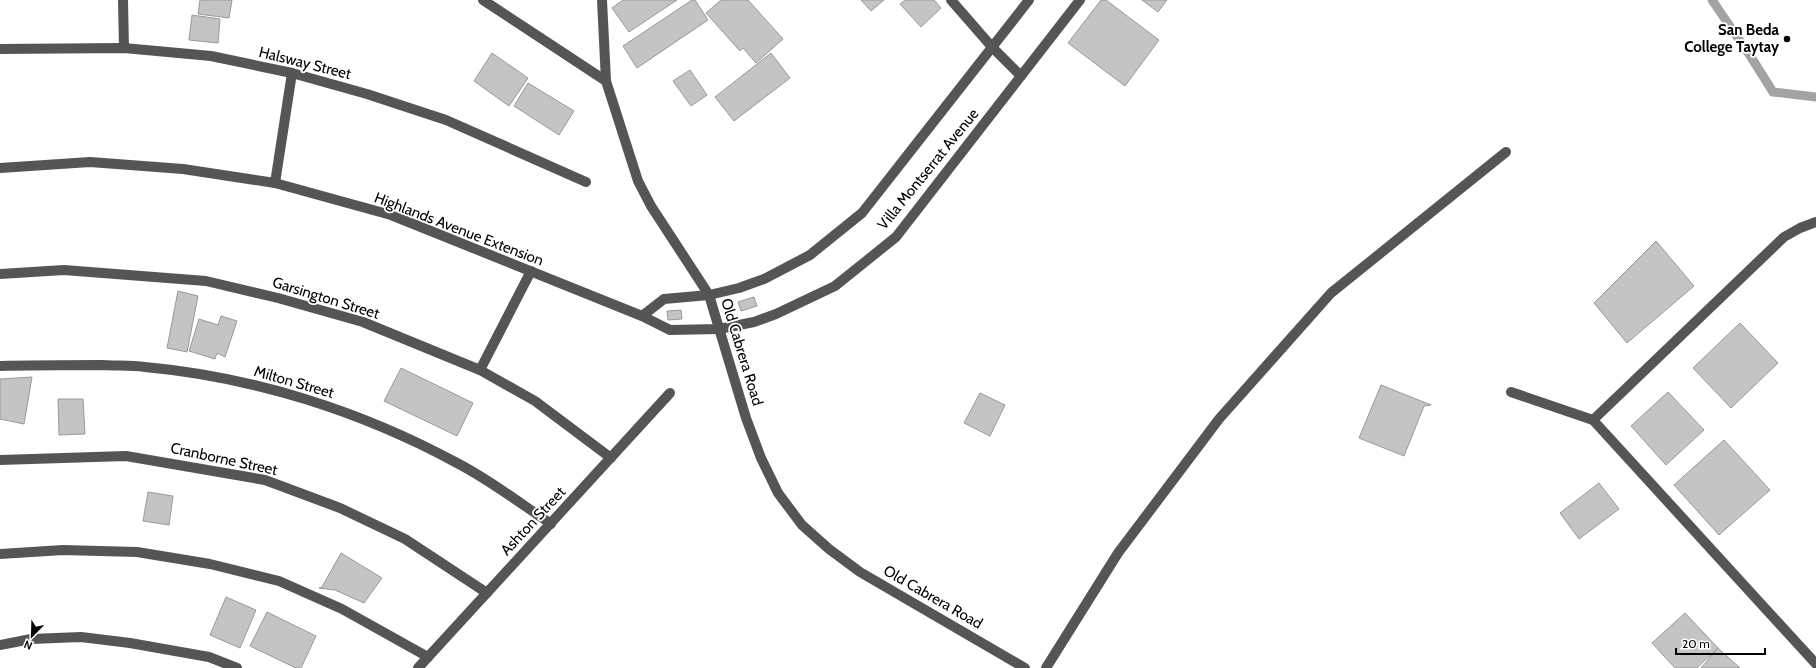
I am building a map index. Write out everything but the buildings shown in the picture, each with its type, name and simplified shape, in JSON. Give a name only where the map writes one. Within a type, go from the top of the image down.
[{"type":"street","points":[[123,0],[124,48]]},
{"type":"street","points":[[483,0],[606,81]]},
{"type":"street","name":"Old Cabrera Road","points":[[602,0],[606,81],[638,181],[651,206],[708,295],[746,418],[761,458],[778,493],[802,525],[829,549],[860,572],[1025,668]]},
{"type":"street","points":[[951,0],[992,47],[1021,76]]},
{"type":"street","name":"Villa Montserrat Avenue","points":[[708,295],[739,288],[757,281],[810,255],[862,212],[1029,0]]},
{"type":"street","name":"Villa Montserrat Avenue","points":[[719,329],[754,322],[776,314],[835,286],[896,237],[1080,0]]},
{"type":"street","name":"Halsway Street","points":[[0,49],[124,48],[211,56],[292,73],[367,94],[446,120],[586,182]]},
{"type":"street","points":[[275,184],[292,73]]},
{"type":"street","points":[[1046,668],[1118,553],[1219,419],[1331,293],[1506,152]]},
{"type":"street","name":"Highlands Avenue Extension","points":[[0,168],[90,162],[183,169],[275,184],[391,215],[642,316],[670,330],[719,329]]},
{"type":"street","points":[[1593,420],[1784,237],[1800,228],[1816,222]]},
{"type":"street","name":"Garsington Street","points":[[0,274],[64,270],[206,281],[278,298],[363,322],[480,370],[535,401],[611,458]]},
{"type":"street","points":[[480,370],[531,271]]},
{"type":"street","points":[[642,316],[664,298],[708,295]]},
{"type":"street","name":"Milton Street","points":[[0,366],[45,364],[144,367],[249,384],[321,404],[392,430],[458,463],[509,494],[551,524]]},
{"type":"street","points":[[1511,392],[1593,420],[1816,664]]},
{"type":"street","name":"Ashton Street","points":[[418,668],[670,393]]},
{"type":"street","name":"Cranborne Street","points":[[0,460],[126,456],[265,480],[340,508],[405,539],[487,593]]},
{"type":"street","points":[[0,554],[63,550],[137,552],[210,564],[279,581],[342,609],[428,657]]},
{"type":"street","points":[[0,645],[32,638],[81,637],[130,643],[209,657],[237,668]]},
{"type":"waterway","points":[[1712,0],[1773,92],[1816,97]]},
{"type":"place","name":"San Beda College Taytay","points":[[1787,39]]}]
